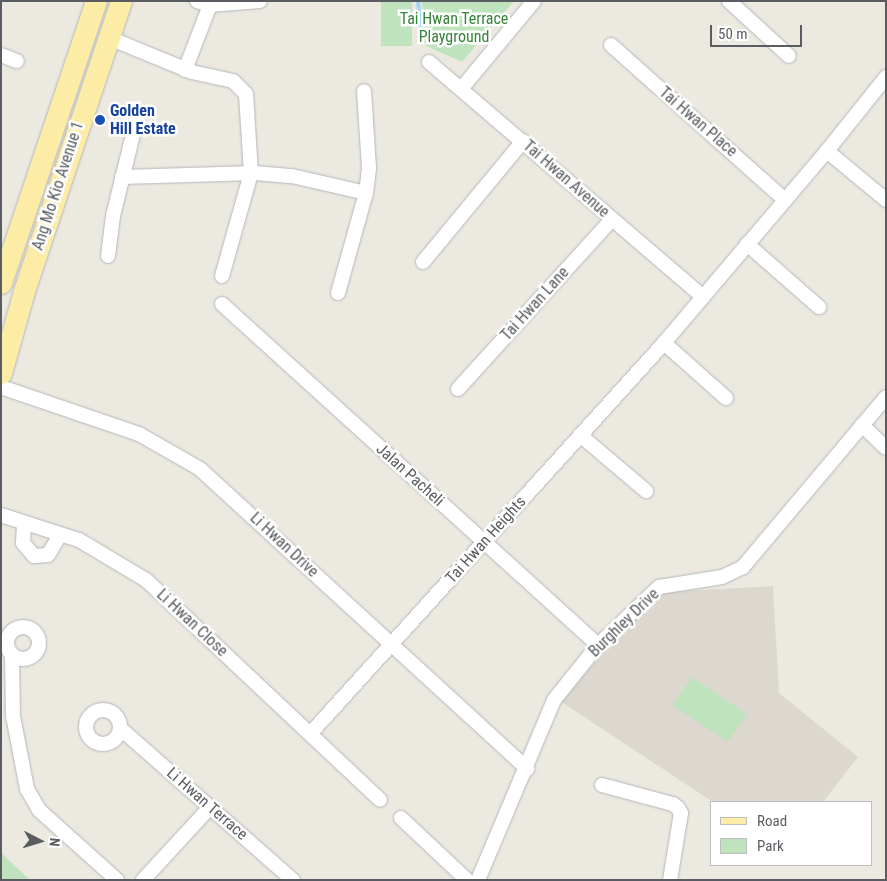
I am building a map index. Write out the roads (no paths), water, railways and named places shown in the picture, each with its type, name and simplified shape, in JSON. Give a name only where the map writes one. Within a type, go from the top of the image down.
[{"type":"main road","name":"Ang Mo Kio Avenue 1","points":[[1,283],[96,1]]},
{"type":"main road","name":"Ang Mo Kio Avenue 1","points":[[1,373],[24,291],[121,1]]},
{"type":"street","points":[[185,70],[203,3],[260,1]]},
{"type":"street","points":[[461,89],[534,1]]},
{"type":"street","points":[[729,1],[789,56]]},
{"type":"street","points":[[108,37],[185,70],[233,81],[244,89],[249,106],[251,173],[222,276]]},
{"type":"street","name":"Tai Hwan Place","points":[[611,45],[785,200]]},
{"type":"street","points":[[1,55],[17,61]]},
{"type":"street","name":"Tai Hwan Avenue","points":[[429,62],[703,297]]},
{"type":"street","name":"Tai Hwan Heights","points":[[393,646],[664,343],[828,151],[886,77]]},
{"type":"street","points":[[338,294],[366,193],[369,168],[364,91]]},
{"type":"street","points":[[108,256],[122,176],[137,118]]},
{"type":"street","points":[[423,262],[523,141]]},
{"type":"street","points":[[828,151],[886,200]]},
{"type":"street","points":[[122,176],[251,173],[292,176],[366,193]]},
{"type":"street","name":"Tai Hwan Lane","points":[[458,389],[612,219]]},
{"type":"street","points":[[747,244],[819,307]]},
{"type":"street","name":"Jalan Pacheli","points":[[222,304],[486,541],[598,645]]},
{"type":"street","points":[[664,343],[726,398]]},
{"type":"street","name":"Li Hwan Drive","points":[[1,387],[122,427],[173,451],[216,483],[527,769]]},
{"type":"street","name":"Burghley Drive","points":[[478,880],[527,769],[554,700],[598,645],[659,587],[722,576],[744,567],[886,397]]},
{"type":"street","points":[[862,425],[886,448]]},
{"type":"street","points":[[580,435],[646,491]]},
{"type":"street","name":"Li Hwan Close","points":[[1,515],[102,551],[146,580],[380,800]]},
{"type":"street","points":[[24,524],[23,542],[34,556],[48,555],[60,535]]},
{"type":"street","points":[[310,734],[393,646]]},
{"type":"street","points":[[12,654],[13,716],[27,789],[38,810],[118,880]]},
{"type":"street","name":"Li Hwan Terrace","points":[[121,729],[212,806],[292,880]]},
{"type":"street","points":[[602,785],[673,804],[678,808],[681,813],[670,880]]},
{"type":"street","points":[[143,880],[212,806]]},
{"type":"street","points":[[401,818],[467,880]]},
{"type":"waterway","points":[[418,1],[422,43]]},
{"type":"place","name":"Golden Hill Estate","points":[[100,120]]},
{"type":"park label","name":"Tai Hwan Terrace Playground","points":[[454,28]]}]
